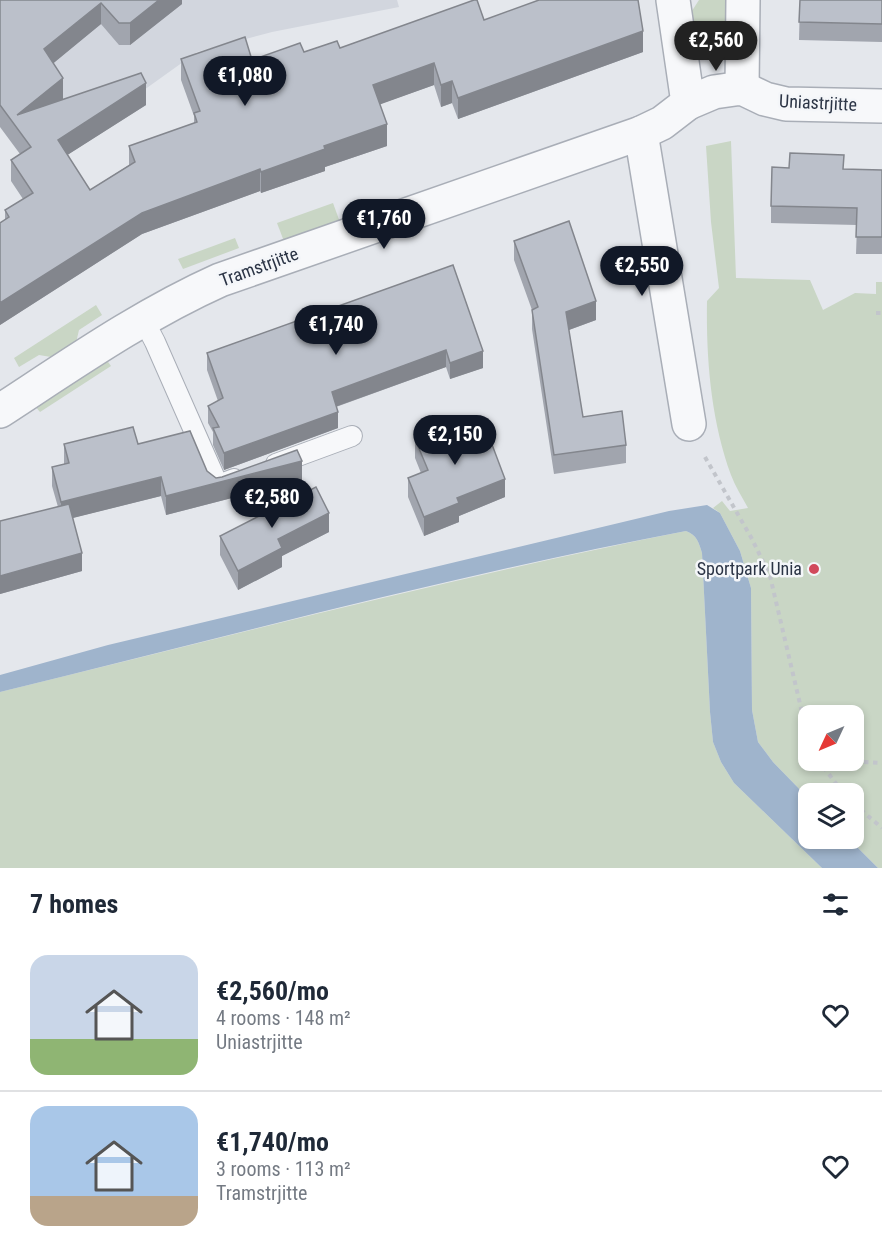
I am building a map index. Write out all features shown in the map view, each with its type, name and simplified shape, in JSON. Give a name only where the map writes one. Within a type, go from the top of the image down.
[{"type":"street","points":[[673,0],[688,103],[714,92],[742,88],[743,0]]},
{"type":"street","name":"Uniastrjitte","points":[[742,88],[765,99],[786,104],[882,106]]},
{"type":"street","name":"Tramstrjitte","points":[[0,411],[143,319],[178,299],[220,280],[641,133],[662,123],[688,103]]},
{"type":"street","points":[[641,133],[688,424]]},
{"type":"lane","points":[[143,319],[218,485],[352,436]]},
{"type":"path","points":[[876,312],[882,313]]},
{"type":"path","points":[[688,424],[693,437],[733,503],[770,576],[800,705]]},
{"type":"path","points":[[864,762],[882,763]]},
{"type":"path","points":[[826,771],[836,783]]},
{"type":"path","points":[[864,813],[882,828]]},
{"type":"shaded area","points":[[0,0],[397,0],[399,7],[272,32],[197,52],[144,90],[0,115]]},
{"type":"green space","points":[[699,0],[729,0],[728,51],[726,54],[695,57],[688,17]]},
{"type":"green space","name":"Sportpark Unia","points":[[731,141],[736,278],[810,280],[823,310],[855,293],[876,294],[876,282],[882,282],[882,868],[878,868],[859,849],[864,849],[864,783],[798,783],[798,788],[773,762],[758,742],[752,710],[751,588],[740,551],[720,513],[713,508],[722,501],[730,511],[748,508],[733,479],[724,454],[711,389],[707,301],[719,288],[711,222],[706,146]]},
{"type":"green space","points":[[333,203],[341,225],[285,244],[277,223]]},
{"type":"green space","points":[[235,238],[239,248],[183,269],[178,259]]},
{"type":"green space","points":[[96,305],[102,315],[79,330],[75,347],[57,358],[39,355],[19,367],[14,358]]},
{"type":"green space","points":[[106,359],[111,366],[40,412],[35,406]]},
{"type":"green space","points":[[686,531],[695,537],[702,553],[713,742],[721,762],[734,783],[798,845],[798,849],[802,849],[822,868],[0,868],[0,692],[428,587]]},
{"type":"water","points":[[707,505],[720,513],[740,551],[751,588],[752,710],[758,742],[773,762],[798,788],[798,845],[734,783],[721,762],[713,742],[702,553],[695,537],[686,531],[513,567],[0,692],[0,675],[108,645],[669,511]]},
{"type":"water","points":[[802,849],[859,849],[878,868],[822,868]]},
{"type":"building","points":[[0,0],[159,0],[130,23],[119,23],[101,3],[44,49],[63,78],[17,115],[141,73],[146,83],[58,140],[90,190],[135,162],[129,146],[197,122],[194,113],[200,111],[181,59],[245,37],[252,60],[300,43],[304,52],[337,41],[340,48],[474,0],[477,0],[484,20],[539,0],[638,0],[643,31],[458,98],[452,81],[441,85],[434,63],[373,85],[387,124],[324,146],[325,149],[261,172],[260,169],[142,213],[0,303],[0,223],[9,217],[5,210],[33,193],[11,160],[31,147],[0,105]]},
{"type":"building","points":[[800,0],[882,0],[882,24],[799,22]]},
{"type":"building","points":[[790,153],[844,155],[843,169],[882,170],[882,237],[856,237],[857,208],[771,206],[772,167],[789,168]]},
{"type":"building","points":[[569,221],[596,301],[566,312],[583,417],[622,411],[626,445],[554,455],[532,310],[538,307],[514,241]]},
{"type":"building","points":[[453,265],[483,351],[450,363],[446,350],[332,392],[338,412],[224,453],[213,428],[219,427],[208,406],[223,398],[207,353]]},
{"type":"building","points":[[482,418],[505,479],[457,498],[459,503],[424,517],[408,478],[428,470],[415,439],[443,427],[446,433]]},
{"type":"building","points":[[133,427],[138,444],[190,431],[207,471],[216,478],[297,450],[302,461],[166,496],[161,477],[61,502],[52,467],[69,463],[64,444]]},
{"type":"building","points":[[316,487],[329,513],[278,539],[282,548],[238,571],[220,536]]},
{"type":"building","points":[[69,504],[82,553],[0,576],[0,521]]},
{"type":"place","name":"Sportpark Unia","points":[[814,569]]}]
